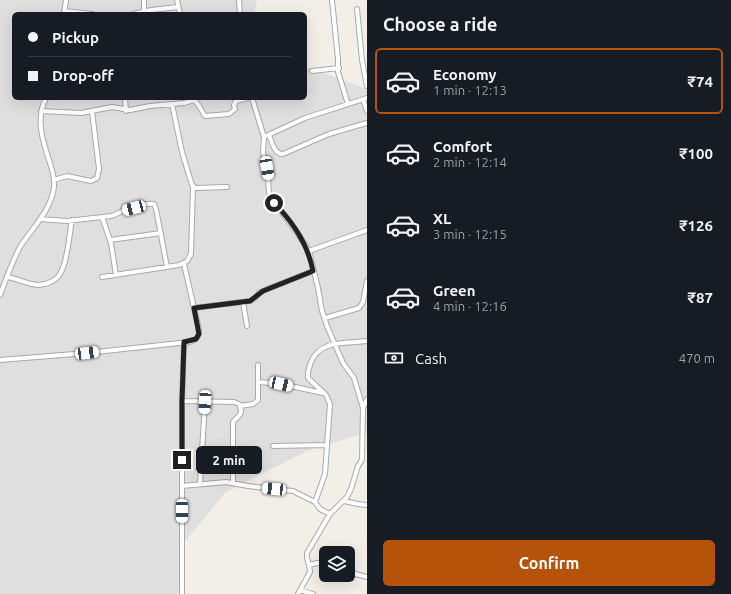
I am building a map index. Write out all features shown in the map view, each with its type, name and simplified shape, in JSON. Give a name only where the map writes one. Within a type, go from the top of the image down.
[{"type":"street","points":[[64,12],[66,0]]},
{"type":"street","points":[[144,0],[144,11]]},
{"type":"street","points":[[177,0],[179,12]]},
{"type":"street","points":[[239,0],[240,12]]},
{"type":"street","points":[[332,0],[339,77],[348,104]]},
{"type":"street","points":[[140,12],[178,7]]},
{"type":"street","points":[[357,9],[362,60],[367,86]]},
{"type":"street","points":[[312,71],[339,68]]},
{"type":"street","points":[[266,136],[305,118],[365,98],[367,111]]},
{"type":"street","points":[[0,295],[19,249],[40,219],[51,198],[54,187],[54,180],[41,135],[41,111],[45,100]]},
{"type":"street","points":[[125,100],[126,110]]},
{"type":"street","points":[[41,111],[73,113],[112,107],[126,110],[172,104],[189,100]]},
{"type":"street","points":[[194,100],[205,116],[229,114],[235,109],[234,105],[236,102],[242,100]]},
{"type":"street","points":[[253,100],[266,136],[280,154],[329,134],[367,123]]},
{"type":"street","points":[[102,277],[184,264],[190,258],[193,187],[182,152],[172,104]]},
{"type":"street","points":[[54,180],[67,176],[91,181],[97,178],[99,169],[92,111]]},
{"type":"street","points":[[266,136],[263,152],[268,176],[269,194],[274,203],[298,234],[308,251],[325,318],[334,344],[343,364],[354,378],[363,408],[362,460],[351,489],[344,501],[330,514],[307,553],[310,572],[299,592],[313,594]]},
{"type":"street","points":[[193,187],[227,187]]},
{"type":"street","points":[[40,219],[59,222],[102,217],[117,215],[126,210],[154,204],[167,267]]},
{"type":"street","points":[[102,217],[110,240],[116,275]]},
{"type":"street","points":[[8,276],[40,285],[58,278],[62,272],[64,264],[72,220]]},
{"type":"street","points":[[308,251],[367,230]]},
{"type":"street","points":[[110,240],[161,233]]},
{"type":"street","points":[[0,360],[87,353],[184,342],[196,339],[199,334],[184,264]]},
{"type":"street","points":[[194,308],[253,300],[263,291],[313,271]]},
{"type":"street","points":[[325,318],[355,310],[365,303],[367,281]]},
{"type":"street","points":[[242,302],[247,326]]},
{"type":"street","points":[[315,502],[325,474],[330,404],[329,399],[308,378],[308,369],[313,358],[320,350],[334,344],[367,340]]},
{"type":"street","points":[[182,594],[182,401],[184,342]]},
{"type":"street","points":[[182,401],[234,402],[240,406],[250,405],[256,402],[259,396],[258,365]]},
{"type":"street","points":[[259,382],[281,384],[323,393]]},
{"type":"street","points":[[363,408],[367,399]]},
{"type":"street","points":[[200,484],[205,402]]},
{"type":"street","points":[[233,483],[233,422],[240,417],[240,406]]},
{"type":"street","points":[[272,446],[327,445]]},
{"type":"street","points":[[182,486],[219,482],[293,491],[315,502],[320,509],[330,514]]},
{"type":"street","points":[[344,501],[354,504],[367,505]]},
{"type":"street","points":[[309,565],[319,564]]},
{"type":"street","points":[[355,574],[367,577]]},
{"type":"shaded area","points":[[0,0],[257,0],[254,12],[12,12],[12,100],[307,100],[307,67],[367,89],[367,432],[307,451],[226,492],[183,544],[178,594],[0,594]]},
{"type":"route","points":[[182,460],[184,342],[189,342],[196,339],[199,334],[194,308],[250,301],[253,300],[260,292],[313,271],[308,251],[304,243],[274,203]]}]
